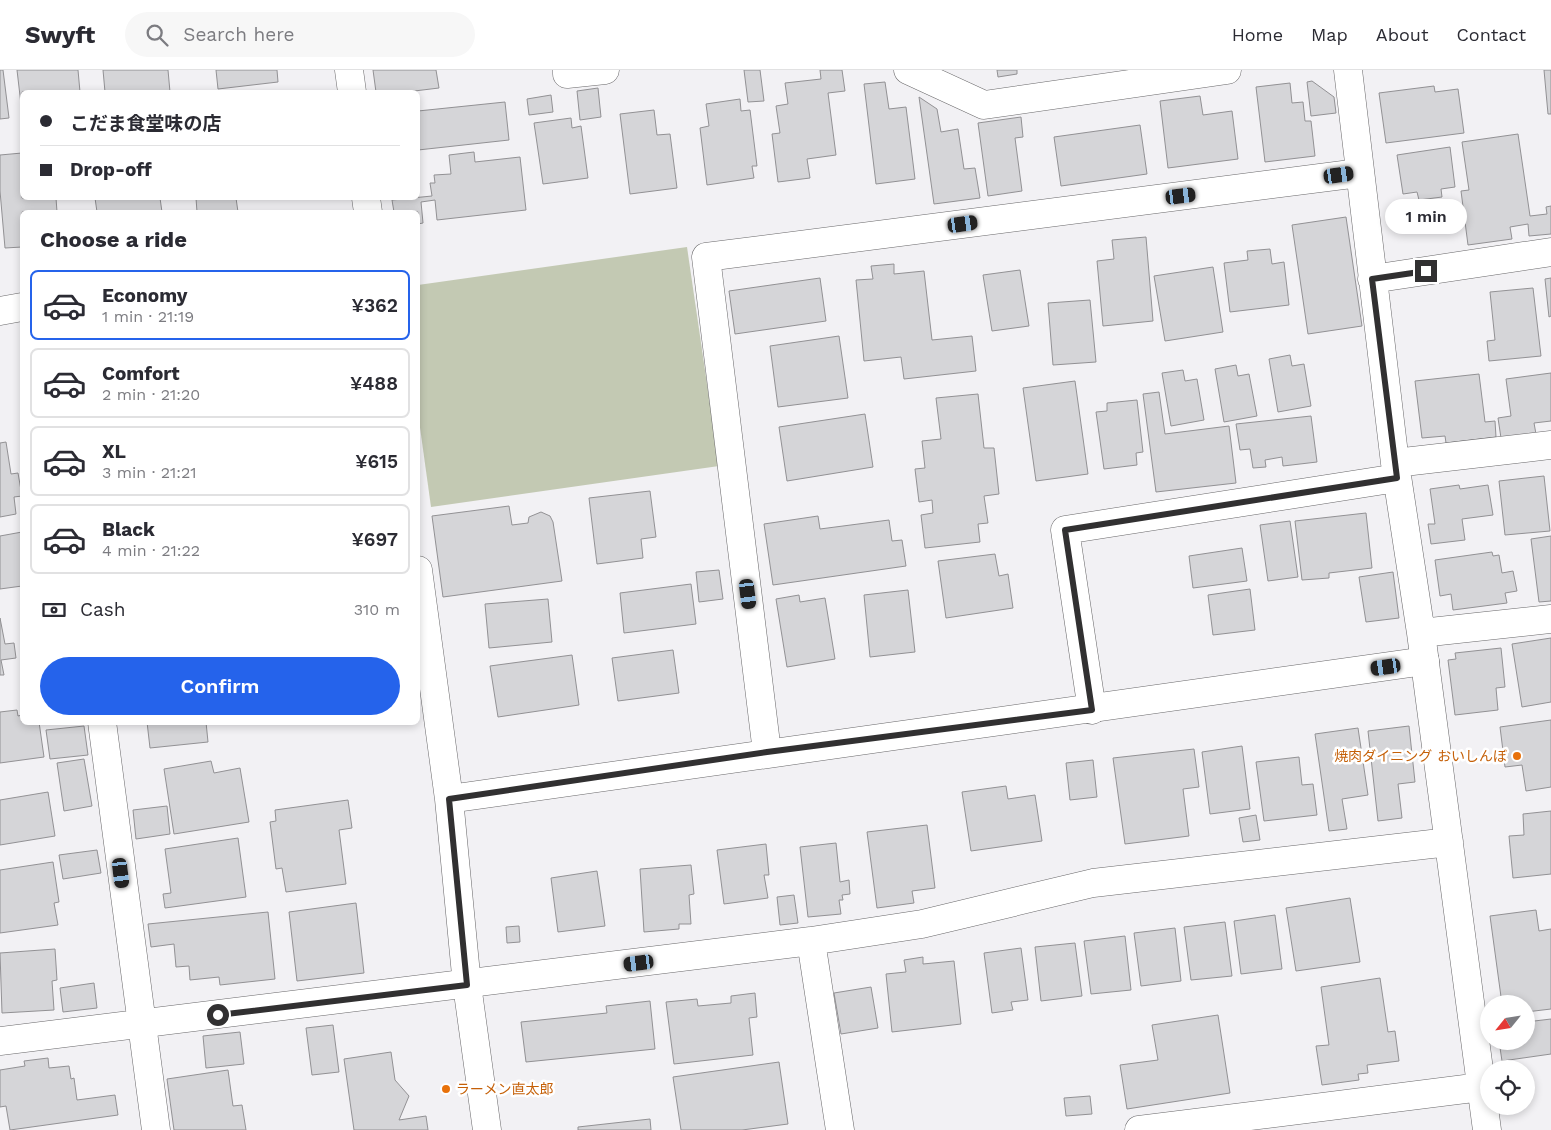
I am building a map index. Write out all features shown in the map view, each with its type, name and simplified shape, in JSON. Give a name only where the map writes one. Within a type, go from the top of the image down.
[{"type":"street","points":[[349,70],[352,90]]},
{"type":"street","points":[[567,70],[568,74],[605,70]]},
{"type":"street","points":[[908,70],[984,105],[1227,70]]},
{"type":"street","points":[[1348,70],[1396,470],[1425,661],[1480,1079]]},
{"type":"street","points":[[767,752],[706,257],[1359,173]]},
{"type":"street","points":[[1372,279],[1551,252]]},
{"type":"street","points":[[0,311],[20,307]]},
{"type":"street","points":[[1092,710],[1065,530],[1396,470],[1551,445]]},
{"type":"street","points":[[420,585],[449,799],[467,985],[487,1130]]},
{"type":"street","points":[[1421,633],[1551,619]]},
{"type":"street","points":[[449,799],[767,752],[1092,710],[1425,661]]},
{"type":"street","points":[[102,725],[156,1130]]},
{"type":"street","points":[[0,1041],[467,985],[811,941],[922,924],[1093,882],[1449,842]]},
{"type":"street","points":[[811,941],[840,1130]]},
{"type":"street","points":[[1139,1130],[1480,1087]]},
{"type":"street","points":[[1485,1115],[1487,1130]]},
{"type":"green space","points":[[687,247],[719,466],[431,507],[420,427],[420,285]]},
{"type":"building","points":[[0,70],[3,70],[9,118],[0,119]]},
{"type":"building","points":[[17,70],[78,70],[80,90],[20,90],[20,96]]},
{"type":"building","points":[[103,70],[168,70],[170,90],[105,90]]},
{"type":"building","points":[[216,70],[277,70],[278,82],[218,89]]},
{"type":"building","points":[[373,70],[436,70],[439,88],[420,90],[376,90]]},
{"type":"building","points":[[744,70],[760,70],[764,101],[748,102]]},
{"type":"building","points":[[820,70],[842,70],[845,91],[828,93],[836,155],[807,159],[810,178],[778,182],[772,134],[780,133],[776,106],[788,104],[785,83],[821,79]]},
{"type":"building","points":[[997,70],[1017,70],[1017,74],[998,77]]},
{"type":"building","points":[[1544,70],[1551,70],[1551,114],[1548,114]]},
{"type":"building","points":[[1312,81],[1334,97],[1336,113],[1311,116],[1307,82]]},
{"type":"building","points":[[885,82],[889,109],[906,107],[915,179],[876,184],[864,84]]},
{"type":"building","points":[[1290,83],[1292,103],[1303,102],[1305,121],[1311,121],[1315,156],[1265,162],[1256,87]]},
{"type":"building","points":[[1434,86],[1435,92],[1458,89],[1464,133],[1386,143],[1379,93]]},
{"type":"building","points":[[598,88],[601,117],[580,120],[577,91]]},
{"type":"building","points":[[551,95],[553,112],[529,115],[527,99]]},
{"type":"building","points":[[1200,96],[1203,115],[1232,111],[1238,159],[1168,168],[1160,101]]},
{"type":"building","points":[[919,97],[937,109],[941,132],[958,129],[964,169],[975,168],[980,198],[934,204]]},
{"type":"building","points":[[740,99],[741,111],[750,110],[757,166],[752,166],[754,178],[707,185],[700,128],[709,126],[706,104]]},
{"type":"building","points":[[505,102],[509,140],[420,150],[420,111]]},
{"type":"building","points":[[654,110],[657,135],[670,134],[677,188],[630,194],[620,114]]},
{"type":"building","points":[[1021,117],[1023,137],[1015,138],[1022,191],[988,196],[978,123]]},
{"type":"building","points":[[571,118],[572,128],[581,126],[588,178],[543,184],[534,123]]},
{"type":"building","points":[[1140,125],[1147,174],[1061,186],[1054,137]]},
{"type":"building","points":[[1518,134],[1530,216],[1547,214],[1546,207],[1551,206],[1551,234],[1529,236],[1528,224],[1510,227],[1512,239],[1468,245],[1461,191],[1469,190],[1462,142]]},
{"type":"building","points":[[1450,147],[1455,187],[1441,189],[1442,197],[1419,200],[1417,192],[1403,194],[1397,155]]},
{"type":"building","points":[[474,152],[475,162],[520,157],[526,210],[437,220],[435,200],[421,202],[423,223],[420,224],[420,210],[394,210],[392,200],[420,200],[420,197],[432,196],[430,183],[435,183],[434,175],[451,174],[449,155]]},
{"type":"building","points":[[20,153],[20,200],[56,200],[57,210],[20,210],[20,247],[5,248],[0,191],[0,155]]},
{"type":"building","points":[[95,200],[160,200],[162,210],[97,210]]},
{"type":"building","points":[[196,200],[236,200],[238,210],[197,210]]},
{"type":"building","points":[[1346,217],[1362,326],[1308,334],[1292,225]]},
{"type":"building","points":[[1146,237],[1153,321],[1103,326],[1097,261],[1114,259],[1112,240]]},
{"type":"building","points":[[1270,249],[1272,264],[1284,262],[1289,305],[1230,312],[1224,263],[1248,260],[1247,251]]},
{"type":"building","points":[[894,264],[894,274],[924,271],[932,340],[972,336],[976,371],[904,379],[901,357],[864,361],[856,280],[873,279],[871,266]]},
{"type":"building","points":[[1213,267],[1223,332],[1165,341],[1154,276]]},
{"type":"building","points":[[1020,270],[1029,326],[992,331],[983,275]]},
{"type":"building","points":[[820,278],[826,321],[735,334],[729,291]]},
{"type":"building","points":[[1551,278],[1551,316],[1549,317],[1545,279]]},
{"type":"building","points":[[1533,288],[1541,356],[1489,361],[1487,341],[1495,340],[1490,292]]},
{"type":"building","points":[[1090,300],[1096,362],[1053,365],[1048,303]]},
{"type":"building","points":[[839,336],[848,398],[778,407],[770,346]]},
{"type":"building","points":[[1290,355],[1292,366],[1304,364],[1311,406],[1278,412],[1269,359]]},
{"type":"building","points":[[1236,365],[1238,376],[1249,374],[1257,416],[1224,422],[1215,369]]},
{"type":"building","points":[[1183,370],[1185,381],[1197,379],[1204,420],[1171,426],[1162,373]]},
{"type":"building","points":[[1551,373],[1551,421],[1534,423],[1536,434],[1501,438],[1498,418],[1511,416],[1506,379]]},
{"type":"building","points":[[1479,374],[1485,422],[1495,421],[1496,437],[1446,443],[1445,436],[1422,438],[1415,381]]},
{"type":"building","points":[[1075,381],[1088,474],[1036,481],[1023,388]]},
{"type":"building","points":[[1159,392],[1165,434],[1229,426],[1236,483],[1156,492],[1143,394]]},
{"type":"building","points":[[978,394],[984,448],[994,448],[999,494],[984,496],[988,523],[978,524],[980,542],[925,548],[921,515],[933,513],[932,500],[919,502],[915,469],[925,468],[922,441],[941,439],[936,398]]},
{"type":"building","points":[[1137,400],[1143,452],[1136,453],[1137,465],[1104,469],[1096,412],[1107,411],[1107,403]]},
{"type":"building","points":[[865,414],[873,467],[787,481],[779,427]]},
{"type":"building","points":[[1311,416],[1317,462],[1283,466],[1282,457],[1265,460],[1266,467],[1253,468],[1250,449],[1240,450],[1236,424]]},
{"type":"building","points":[[6,442],[11,474],[18,473],[20,496],[14,497],[16,514],[0,517],[0,443]]},
{"type":"building","points":[[1544,476],[1550,531],[1505,535],[1499,481]]},
{"type":"building","points":[[1459,485],[1460,489],[1488,485],[1493,515],[1462,519],[1465,540],[1431,544],[1428,524],[1435,524],[1430,489]]},
{"type":"building","points":[[650,491],[656,537],[641,539],[643,558],[597,564],[589,498]]},
{"type":"building","points":[[509,506],[512,525],[528,523],[529,517],[541,512],[550,516],[553,522],[562,581],[443,597],[432,516]]},
{"type":"building","points":[[1366,513],[1372,568],[1329,573],[1329,578],[1302,580],[1295,521]]},
{"type":"building","points":[[818,516],[820,529],[889,520],[892,541],[902,540],[906,566],[773,585],[764,524]]},
{"type":"building","points":[[1290,521],[1298,577],[1268,581],[1260,525]]},
{"type":"building","points":[[20,532],[20,586],[0,589],[0,536]]},
{"type":"building","points":[[1551,536],[1551,601],[1539,602],[1531,539]]},
{"type":"building","points":[[1242,548],[1247,581],[1193,588],[1189,556]]},
{"type":"building","points":[[1492,552],[1493,556],[1499,555],[1502,573],[1513,571],[1517,591],[1505,593],[1507,603],[1453,610],[1451,594],[1440,596],[1435,560]]},
{"type":"building","points":[[995,554],[999,576],[1008,574],[1013,608],[946,618],[938,561]]},
{"type":"building","points":[[719,570],[723,599],[699,602],[696,572]]},
{"type":"building","points":[[1393,572],[1399,618],[1366,622],[1359,577]]},
{"type":"building","points":[[691,584],[696,624],[624,633],[620,593]]},
{"type":"building","points":[[1250,589],[1255,630],[1213,635],[1208,595]]},
{"type":"building","points":[[908,590],[915,652],[870,657],[864,595]]},
{"type":"building","points":[[799,595],[800,602],[825,598],[835,659],[787,667],[776,599]]},
{"type":"building","points":[[548,599],[552,642],[489,648],[485,604]]},
{"type":"building","points":[[0,618],[5,644],[14,643],[16,658],[1,660],[4,675],[0,675]]},
{"type":"building","points":[[1551,638],[1551,702],[1522,707],[1512,644]]},
{"type":"building","points":[[1501,648],[1505,687],[1496,688],[1498,710],[1455,715],[1448,660],[1456,659],[1455,653]]},
{"type":"building","points":[[673,650],[679,693],[618,701],[612,658]]},
{"type":"building","points":[[572,655],[579,705],[498,717],[490,666]]},
{"type":"building","points":[[17,710],[18,716],[20,716],[20,725],[39,725],[44,757],[0,763],[0,712]]},
{"type":"building","points":[[1551,720],[1551,787],[1526,791],[1522,765],[1505,767],[1500,727]]},
{"type":"building","points":[[147,725],[206,725],[208,742],[150,748]]},
{"type":"building","points":[[84,726],[88,755],[50,759],[46,730]]},
{"type":"building","points":[[1409,726],[1415,782],[1398,784],[1402,818],[1378,821],[1368,731]]},
{"type":"building","points":[[1358,728],[1368,795],[1342,799],[1347,829],[1329,831],[1315,734]]},
{"type":"building","points":[[1242,746],[1250,809],[1210,814],[1202,752]]},
{"type":"building","points":[[1194,749],[1199,787],[1183,789],[1189,836],[1125,844],[1113,758]]},
{"type":"building","points":[[1299,757],[1302,785],[1313,784],[1317,815],[1264,821],[1256,762]]},
{"type":"building","points":[[84,759],[92,806],[64,811],[57,763]]},
{"type":"building","points":[[1093,760],[1097,797],[1070,800],[1066,763]]},
{"type":"building","points":[[211,761],[214,773],[240,768],[249,822],[174,834],[164,769]]},
{"type":"building","points":[[1006,786],[1008,799],[1035,795],[1042,841],[971,851],[962,792]]},
{"type":"building","points":[[48,792],[55,836],[0,845],[0,800]]},
{"type":"building","points":[[348,800],[352,828],[339,830],[346,884],[286,892],[282,868],[276,869],[270,822],[276,821],[275,810]]},
{"type":"building","points":[[167,806],[170,834],[136,839],[133,810]]},
{"type":"building","points":[[1551,811],[1551,874],[1513,878],[1509,836],[1524,835],[1523,814]]},
{"type":"building","points":[[1256,815],[1260,840],[1243,842],[1239,818]]},
{"type":"building","points":[[927,825],[935,888],[912,891],[914,903],[877,908],[867,832]]},
{"type":"building","points":[[238,838],[246,897],[165,908],[163,894],[171,893],[165,849]]},
{"type":"building","points":[[836,843],[840,882],[849,880],[850,894],[842,895],[843,900],[839,900],[841,914],[808,917],[800,847]]},
{"type":"building","points":[[766,844],[769,875],[764,875],[768,898],[724,904],[717,850]]},
{"type":"building","points":[[97,850],[101,873],[63,879],[59,855]]},
{"type":"building","points":[[53,862],[59,902],[54,903],[58,925],[0,933],[0,870]]},
{"type":"building","points":[[691,865],[694,894],[689,895],[691,924],[679,924],[679,929],[644,932],[640,869]]},
{"type":"building","points":[[597,871],[605,926],[558,932],[551,878]]},
{"type":"building","points":[[794,895],[798,923],[780,925],[777,897]]},
{"type":"building","points":[[1350,898],[1360,962],[1296,971],[1286,908]]},
{"type":"building","points":[[356,903],[364,973],[297,981],[289,912]]},
{"type":"building","points":[[1536,910],[1539,931],[1551,929],[1551,1009],[1535,1011],[1535,995],[1501,995],[1490,916]]},
{"type":"building","points":[[268,912],[275,979],[220,985],[219,977],[190,980],[189,966],[176,967],[174,944],[151,947],[148,924]]},
{"type":"building","points":[[1275,915],[1282,969],[1241,974],[1234,921]]},
{"type":"building","points":[[1225,922],[1232,976],[1191,980],[1184,927]]},
{"type":"building","points":[[519,926],[520,942],[507,943],[506,927]]},
{"type":"building","points":[[1175,928],[1181,981],[1141,986],[1134,933]]},
{"type":"building","points":[[1125,936],[1131,990],[1091,994],[1084,941]]},
{"type":"building","points":[[1075,943],[1082,996],[1041,1001],[1035,947]]},
{"type":"building","points":[[1021,948],[1028,1000],[1011,1002],[1013,1010],[992,1013],[984,953]]},
{"type":"building","points":[[55,949],[57,980],[52,981],[54,1010],[2,1013],[0,953]]},
{"type":"building","points":[[923,957],[923,964],[954,961],[961,1024],[892,1032],[886,974],[906,972],[904,960]]},
{"type":"building","points":[[1380,978],[1388,1032],[1395,1031],[1399,1061],[1367,1065],[1368,1073],[1358,1074],[1359,1080],[1322,1085],[1316,1046],[1329,1045],[1321,987]]},
{"type":"building","points":[[94,983],[97,1008],[63,1012],[60,988]]},
{"type":"building","points":[[871,987],[878,1028],[841,1034],[834,993]]},
{"type":"building","points":[[755,993],[757,1017],[749,1018],[753,1055],[674,1064],[666,1002],[697,999],[698,1006],[731,1003],[731,996]]},
{"type":"building","points":[[650,1001],[655,1049],[526,1062],[521,1022],[607,1013],[606,1006]]},
{"type":"building","points":[[1218,1015],[1230,1093],[1127,1109],[1120,1065],[1158,1060],[1152,1025]]},
{"type":"building","points":[[1551,1019],[1551,1054],[1502,1060],[1500,1050],[1535,1050],[1535,1021]]},
{"type":"building","points":[[333,1025],[339,1072],[312,1075],[306,1028]]},
{"type":"building","points":[[240,1032],[244,1064],[206,1068],[203,1036]]},
{"type":"building","points":[[391,1052],[395,1080],[409,1096],[399,1120],[426,1116],[428,1130],[354,1130],[344,1059]]},
{"type":"building","points":[[48,1058],[49,1068],[69,1066],[71,1079],[74,1078],[77,1100],[115,1095],[118,1115],[10,1130],[6,1106],[0,1107],[0,1070],[25,1066],[24,1061]]},
{"type":"building","points":[[779,1062],[788,1124],[742,1130],[681,1130],[673,1077]]},
{"type":"building","points":[[228,1070],[233,1106],[242,1105],[246,1130],[174,1130],[167,1079]]},
{"type":"building","points":[[1090,1096],[1092,1114],[1066,1116],[1064,1098]]},
{"type":"building","points":[[650,1119],[651,1130],[578,1130],[578,1127]]},
{"type":"place","name":"焼肉ダイニング おいしんぼ","points":[[1517,756]]},
{"type":"place","name":"ラーメン直太郎","points":[[446,1089]]},
{"type":"route","points":[[218,1015],[467,985],[449,799],[767,752],[1092,710],[1065,530],[1397,478],[1372,279],[1426,271]]}]
